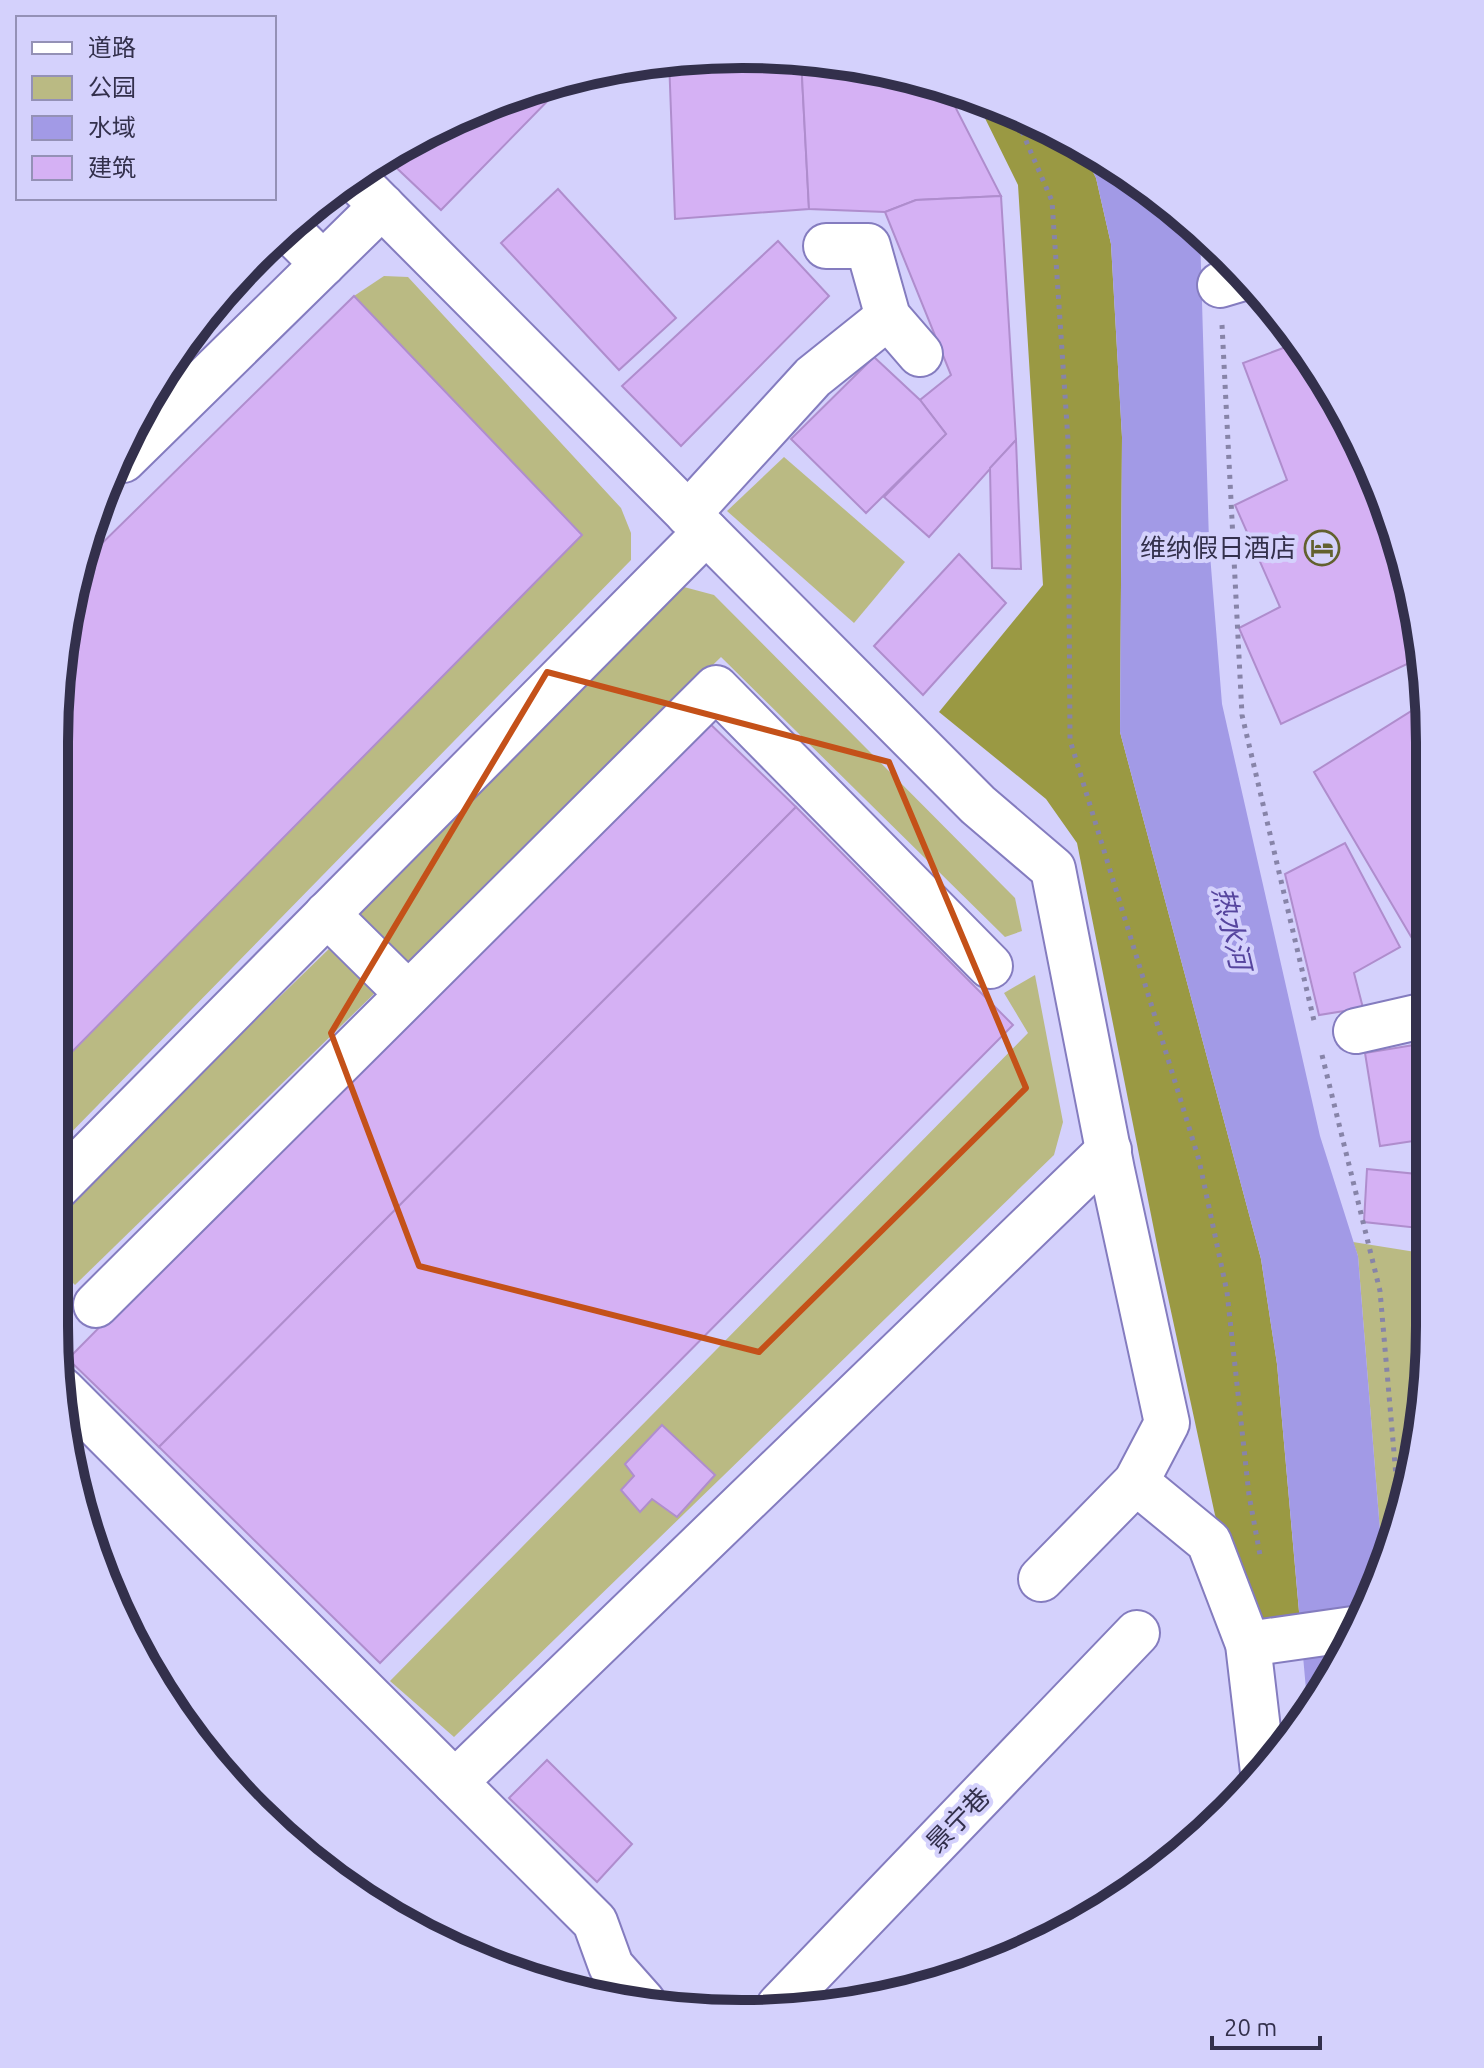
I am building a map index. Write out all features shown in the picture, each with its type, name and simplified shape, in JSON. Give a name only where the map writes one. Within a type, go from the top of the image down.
[{"type":"street","points":[[137,446],[323,264],[368,192],[551,352],[697,523],[978,805],[1053,869],[1167,1423],[1136,1482],[1041,1579]]},
{"type":"street","points":[[296,237],[323,264]]},
{"type":"street","points":[[826,246],[868,246],[888,317],[920,354]]},
{"type":"street","points":[[68,1176],[327,914],[697,523],[813,377],[888,317]]},
{"type":"street","points":[[96,1305],[716,688],[990,966]]},
{"type":"street","points":[[327,914],[408,994]]},
{"type":"street","points":[[1332,1039],[1416,1018]]},
{"type":"street","points":[[455,1782],[1109,1150]]},
{"type":"street","points":[[72,1400],[595,1922],[611,1966],[633,1991]]},
{"type":"street","points":[[1136,1482],[1209,1542],[1263,1642],[1263,1753]]},
{"type":"street","points":[[1263,1642],[1343,1631]]},
{"type":"street","name":"景宁巷","points":[[786,1999],[1137,1633]]},
{"type":"path","points":[[1021,129],[1052,201],[1068,440],[1070,740],[1199,1160],[1227,1292],[1249,1495],[1261,1565]]},
{"type":"path","points":[[1233,281],[1242,715],[1332,1039],[1380,1291],[1397,1484]]},
{"type":"highlighted area","points":[[547,672],[889,762],[1026,1088],[759,1352],[419,1266],[331,1033]]},
{"type":"green space","points":[[384,276],[408,277],[621,508],[631,533],[631,560],[68,1136],[68,1056],[582,535],[354,296]]},
{"type":"green space","points":[[784,457],[905,562],[854,623],[727,511]]},
{"type":"green space","points":[[684,587],[714,595],[1015,898],[1022,931],[1005,937],[721,657],[406,966],[354,917],[653,609]]},
{"type":"green space","points":[[334,944],[378,990],[75,1285],[68,1278],[68,1202]]},
{"type":"green space","points":[[1035,975],[1063,1122],[1054,1155],[454,1737],[390,1681],[1028,1033],[1004,993]]},
{"type":"green space","points":[[1353,1242],[1416,1252],[1415,1370],[1410,1414],[1403,1457],[1381,1540],[1358,1256]]},
{"type":"shaded area","points":[[982,112],[1089,165],[1096,178],[1111,244],[1122,437],[1120,732],[1261,1259],[1277,1364],[1300,1623],[1259,1623],[1215,1515],[1161,1265],[1077,843],[1046,799],[939,712],[1043,585],[1018,185]]},
{"type":"water","name":"热水河","points":[[1089,165],[1152,207],[1200,248],[1209,542],[1222,704],[1320,1136],[1358,1256],[1381,1540],[1346,1624],[1306,1693],[1277,1364],[1261,1259],[1120,732],[1122,437],[1111,244],[1096,178]]},
{"type":"building","points":[[742,68],[802,71],[809,209],[675,219],[669,72]]},
{"type":"building","points":[[802,71],[873,81],[953,102],[1001,196],[916,200],[885,212],[809,209]]},
{"type":"building","points":[[553,96],[441,210],[394,165],[484,119]]},
{"type":"building","points":[[558,189],[676,318],[619,370],[501,243]]},
{"type":"building","points":[[1001,196],[1016,440],[929,537],[884,497],[946,434],[920,400],[951,375],[885,212],[916,200]]},
{"type":"building","points":[[778,241],[829,296],[681,446],[622,386]]},
{"type":"building","points":[[354,296],[582,535],[68,1056],[69,698],[81,611],[97,548]]},
{"type":"building","name":"维纳假日酒店","points":[[1287,347],[1326,405],[1365,484],[1380,525],[1403,611],[1411,662],[1281,724],[1239,628],[1280,607],[1235,505],[1287,480],[1243,363]]},
{"type":"building","points":[[874,357],[920,400],[946,434],[866,513],[791,439]]},
{"type":"building","points":[[1016,440],[1021,569],[992,568],[990,468]]},
{"type":"building","points":[[959,554],[1006,603],[923,695],[874,646]]},
{"type":"building","points":[[1413,710],[1416,742],[1416,938],[1413,940],[1314,772]]},
{"type":"building","points":[[703,717],[796,807],[159,1447],[69,1358]]},
{"type":"building","points":[[796,807],[1013,1025],[380,1663],[159,1447]]},
{"type":"building","points":[[1345,843],[1400,947],[1354,973],[1363,1008],[1319,1015],[1285,874]]},
{"type":"building","points":[[1416,1045],[1416,1141],[1380,1146],[1365,1053]]},
{"type":"building","points":[[1367,1169],[1416,1174],[1416,1228],[1364,1222]]},
{"type":"building","points":[[662,1425],[715,1475],[677,1517],[652,1499],[640,1512],[621,1490],[634,1476],[625,1464]]},
{"type":"building","points":[[547,1760],[632,1844],[597,1882],[509,1798]]},
{"type":"place","name":"维纳假日酒店","points":[[1322,548]]}]
